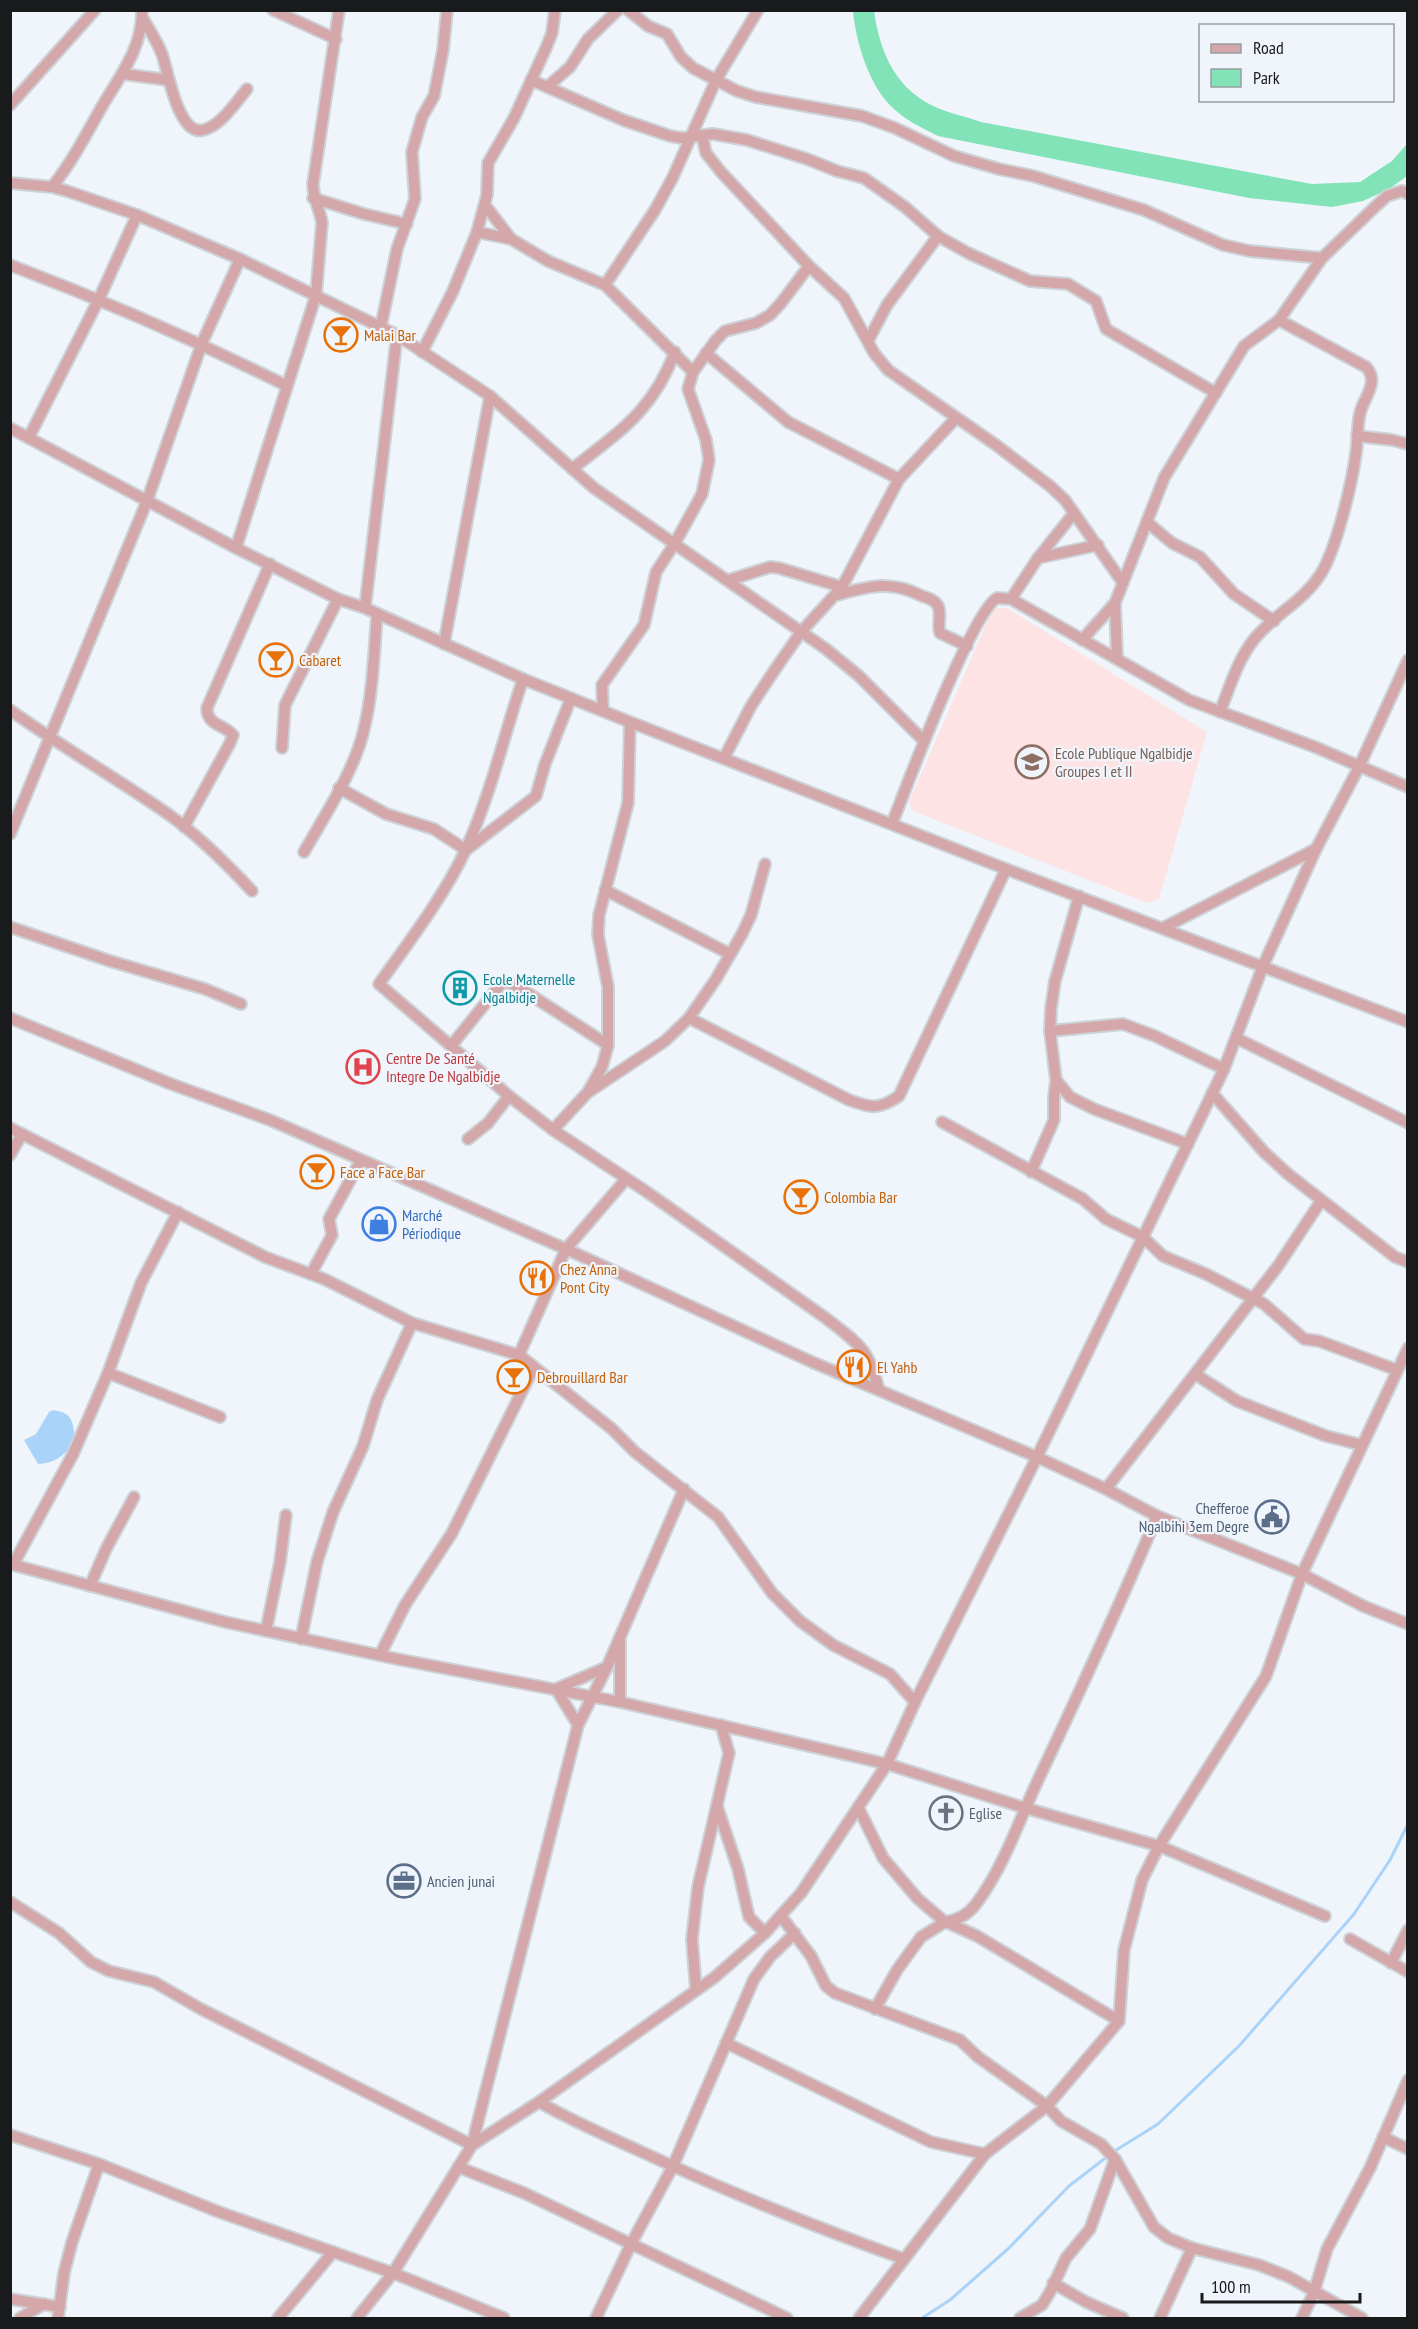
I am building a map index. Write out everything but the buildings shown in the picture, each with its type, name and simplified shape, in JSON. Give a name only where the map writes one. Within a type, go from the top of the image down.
[{"type":"street","points":[[10,105],[95,10]]},
{"type":"street","points":[[273,10],[336,39]]},
{"type":"street","points":[[236,548],[316,295],[321,222],[320,212],[313,198],[313,184],[339,10]]},
{"type":"street","points":[[381,326],[397,249],[415,199],[412,153],[422,117],[432,102],[436,88],[447,10]]},
{"type":"street","points":[[422,352],[453,291],[477,232],[485,205],[488,163],[514,118],[552,33],[555,10]]},
{"type":"street","points":[[547,87],[570,67],[588,39],[618,10]]},
{"type":"street","points":[[628,10],[643,23],[667,34],[681,57],[693,68],[737,91],[756,97],[862,116],[895,128],[954,156],[1033,176],[1143,210],[1223,245],[1250,251],[1322,258]]},
{"type":"street","points":[[605,285],[655,210],[673,177],[716,80],[758,10]]},
{"type":"street","points":[[52,187],[78,151],[123,74],[135,50],[142,14]]},
{"type":"street","points":[[142,14],[157,42],[168,80],[187,125],[194,130],[203,131],[216,123],[247,89]]},
{"type":"street","points":[[123,74],[168,80]]},
{"type":"street","points":[[531,80],[623,120],[670,135],[691,138],[702,135],[747,140],[864,178],[905,207],[938,236],[968,253],[1030,281],[1068,284],[1096,301],[1106,329],[1216,393]]},
{"type":"street","points":[[702,135],[706,153],[746,201],[809,266],[844,298],[874,353],[888,370],[1043,480],[1065,500],[1122,583]]},
{"type":"street","points":[[10,183],[52,187],[137,215],[240,259],[397,335],[490,396],[594,488],[826,649],[859,676],[924,741]]},
{"type":"street","points":[[1117,658],[1115,603],[1164,478],[1244,346],[1279,320],[1322,258],[1387,196],[1402,191],[1407,194]]},
{"type":"street","points":[[313,198],[364,214],[407,224]]},
{"type":"street","points":[[485,205],[512,238],[548,261],[605,285],[693,372]]},
{"type":"street","points":[[29,437],[99,298],[137,215]]},
{"type":"street","points":[[477,232],[512,238]]},
{"type":"street","points":[[868,339],[887,305],[938,236]]},
{"type":"street","points":[[10,834],[147,501],[202,343],[240,259]]},
{"type":"street","points":[[10,264],[99,298],[202,343],[287,386]]},
{"type":"street","points":[[603,711],[602,686],[644,625],[656,572],[702,494],[709,460],[706,440],[688,389],[693,372],[725,331],[756,323],[770,315],[782,303],[809,266]]},
{"type":"street","points":[[1220,712],[1240,662],[1251,642],[1299,600],[1320,576],[1330,557],[1353,470],[1360,412],[1373,379],[1366,367],[1279,320]]},
{"type":"street","points":[[365,609],[397,335]]},
{"type":"street","points":[[572,469],[627,426],[663,382],[675,352]]},
{"type":"street","points":[[706,353],[788,422],[899,480]]},
{"type":"street","points":[[444,644],[490,396]]},
{"type":"street","points":[[724,758],[751,706],[801,632],[840,591],[899,480],[956,418]]},
{"type":"street","points":[[10,428],[236,548],[338,599],[523,679],[1006,869],[1407,1022]]},
{"type":"street","points":[[1357,436],[1407,444]]},
{"type":"street","points":[[1011,599],[1038,558],[1074,513]]},
{"type":"street","points":[[1147,522],[1172,543],[1200,557],[1234,594],[1274,621]]},
{"type":"street","points":[[1038,558],[1098,545]]},
{"type":"street","points":[[184,827],[233,735],[210,720],[207,708],[270,564]]},
{"type":"street","points":[[729,580],[770,567],[779,568],[840,591],[872,585],[885,585],[913,591],[938,605],[940,633],[967,646]]},
{"type":"street","points":[[892,824],[924,741],[967,646],[991,601],[997,598],[1011,599],[1178,695],[1315,747],[1407,787]]},
{"type":"street","points":[[282,748],[285,705],[338,599]]},
{"type":"street","points":[[1082,640],[1115,603]]},
{"type":"street","points":[[304,852],[352,764],[364,730],[377,615]]},
{"type":"street","points":[[472,2145],[539,2102],[715,1977],[765,1933],[801,1893],[887,1764],[915,1701],[1037,1457],[1224,1069],[1263,966],[1316,849],[1359,767],[1407,660]]},
{"type":"street","points":[[523,679],[486,796],[466,850],[426,917],[379,984],[553,1131],[626,1179],[854,1340],[866,1352],[879,1390]]},
{"type":"street","points":[[466,850],[536,796],[545,764],[571,698]]},
{"type":"street","points":[[10,710],[50,739],[168,814],[213,850],[252,891]]},
{"type":"street","points":[[553,1131],[588,1092],[602,1067],[608,1046],[608,987],[598,935],[599,915],[628,804],[630,722]]},
{"type":"street","points":[[339,788],[386,814],[434,829],[466,850]]},
{"type":"street","points":[[1163,928],[1316,849]]},
{"type":"street","points":[[588,1092],[665,1041],[689,1018],[730,954],[751,915],[765,864]]},
{"type":"street","points":[[689,1018],[849,1100],[867,1107],[884,1106],[899,1096],[1006,869]]},
{"type":"street","points":[[604,890],[730,954]]},
{"type":"street","points":[[1031,1172],[1054,1120],[1056,1080],[1050,1031],[1051,1008],[1055,981],[1079,896]]},
{"type":"street","points":[[10,927],[111,961],[205,988],[241,1004]]},
{"type":"street","points":[[450,1046],[501,984],[507,982],[520,988],[608,1046]]},
{"type":"street","points":[[10,1018],[171,1084],[270,1120],[879,1390],[1037,1457],[1157,1516],[1302,1574],[1363,1606],[1407,1624]]},
{"type":"street","points":[[1050,1031],[1123,1024],[1224,1069]]},
{"type":"street","points":[[1236,1038],[1407,1123]]},
{"type":"street","points":[[1056,1080],[1070,1097],[1095,1109],[1188,1144]]},
{"type":"street","points":[[1212,1093],[1264,1152],[1288,1174],[1395,1257],[1407,1262]]},
{"type":"street","points":[[468,1139],[488,1123],[509,1096]]},
{"type":"street","points":[[1054,1097],[1070,1097]]},
{"type":"street","points":[[942,1122],[1083,1199],[1106,1219],[1143,1238],[1163,1256],[1206,1274],[1264,1304],[1304,1339],[1319,1341],[1397,1370]]},
{"type":"street","points":[[10,1128],[266,1257],[311,1274],[412,1323],[519,1355],[612,1429],[635,1452],[718,1517],[786,1609],[833,1645],[890,1674],[915,1701]]},
{"type":"street","points":[[10,1155],[22,1134]]},
{"type":"street","points":[[311,1274],[332,1235],[329,1222],[332,1211],[362,1160]]},
{"type":"street","points":[[519,1355],[566,1250],[626,1179]]},
{"type":"street","points":[[1106,1489],[1278,1266],[1322,1201]]},
{"type":"street","points":[[178,1212],[141,1283],[108,1373],[73,1454],[12,1564],[225,1622],[398,1659],[620,1702],[887,1764],[1025,1808],[1159,1846],[1325,1916]]},
{"type":"street","points":[[301,1638],[317,1562],[333,1512],[363,1446],[377,1400],[412,1323]]},
{"type":"street","points":[[857,2318],[985,2154],[1047,2106],[1119,2020],[1124,1950],[1142,1880],[1159,1846],[1266,1676],[1302,1574],[1407,1348]]},
{"type":"street","points":[[380,1655],[405,1605],[452,1533],[534,1367]]},
{"type":"street","points":[[108,1373],[220,1417]]},
{"type":"street","points":[[1195,1374],[1237,1401],[1326,1436],[1362,1445]]},
{"type":"street","points":[[357,2319],[393,2273],[472,2145],[578,1725],[607,1667],[684,1490]]},
{"type":"street","points":[[90,1586],[106,1549],[134,1497]]},
{"type":"street","points":[[266,1631],[280,1562],[286,1515]]},
{"type":"street","points":[[875,2009],[897,1970],[921,1937],[945,1922],[958,1920],[975,1906],[1008,1850],[1025,1808],[1119,1608],[1157,1516]]},
{"type":"street","points":[[620,1635],[620,1702]]},
{"type":"street","points":[[389,1639],[398,1659]]},
{"type":"street","points":[[556,1689],[607,1667]]},
{"type":"street","points":[[556,1689],[578,1725]]},
{"type":"street","points":[[696,1990],[692,1939],[698,1887],[729,1753],[721,1725]]},
{"type":"street","points":[[717,1805],[738,1869],[749,1917],[765,1933]]},
{"type":"street","points":[[858,1807],[883,1858],[918,1899],[945,1922],[977,1936],[1119,2020]]},
{"type":"street","points":[[10,1902],[59,1933],[91,1962],[109,1971],[154,1982],[201,2009],[472,2145]]},
{"type":"street","points":[[781,1916],[811,1956],[826,1986],[835,1993],[960,2040],[978,2057],[1047,2106],[1061,2121],[1101,2144],[1115,2159],[1154,2227],[1168,2238],[1192,2248],[1259,2265],[1289,2277],[1362,2319]]},
{"type":"street","points":[[1391,1963],[1407,1930]]},
{"type":"street","points":[[596,2319],[631,2244],[673,2166],[754,1979],[770,1957],[795,1933]]},
{"type":"street","points":[[1350,1939],[1407,1972]]},
{"type":"street","points":[[726,2043],[932,2142],[985,2154]]},
{"type":"street","points":[[1302,2319],[1314,2292],[1327,2249],[1371,2168],[1407,2080]]},
{"type":"street","points":[[539,2102],[673,2166],[822,2230],[904,2259]]},
{"type":"street","points":[[10,2135],[99,2164],[219,2212],[393,2273],[504,2319]]},
{"type":"street","points":[[1383,2137],[1407,2149]]},
{"type":"street","points":[[1020,2319],[1042,2305],[1066,2258],[1090,2229],[1115,2159]]},
{"type":"street","points":[[10,2300],[44,2304],[60,2315],[64,2273],[72,2242],[99,2164]]},
{"type":"street","points":[[458,2167],[524,2193],[787,2319]]},
{"type":"street","points":[[1160,2319],[1192,2248]]},
{"type":"street","points":[[278,2319],[333,2252]]},
{"type":"street","points":[[1053,2283],[1086,2302],[1123,2319]]},
{"type":"street","points":[[20,2319],[44,2304]]},
{"type":"shaded area","points":[[993,608],[1007,608],[1207,732],[1159,899],[1147,903],[913,811],[909,802]]},
{"type":"green space","points":[[853,11],[874,11],[886,56],[893,70],[912,93],[940,109],[981,122],[1312,184],[1360,182],[1392,161],[1407,144],[1407,176],[1389,189],[1363,201],[1332,207],[1249,198],[938,136],[899,113],[877,89],[861,50]]},
{"type":"water","points":[[53,1410],[65,1413],[71,1420],[76,1441],[59,1457],[38,1464],[24,1440],[36,1434],[49,1412]]},
{"type":"waterway","points":[[1113,2152],[1158,2124],[1239,2046],[1354,1914],[1390,1860],[1408,1824]]},
{"type":"waterway","points":[[922,2318],[950,2300],[1009,2248],[1069,2186],[1108,2156]]},
{"type":"place","name":"Malai Bar","points":[[341,335]]},
{"type":"place","name":"Cabaret","points":[[276,660]]},
{"type":"place","name":"Ecole Publique Ngalbidje Groupes I et II","points":[[1032,762]]},
{"type":"place","name":"Ecole Maternelle Ngalbidje","points":[[460,988]]},
{"type":"place","name":"Centre De Santé Integre De Ngalbidje","points":[[363,1067]]},
{"type":"place","name":"Face a Face Bar","points":[[317,1172]]},
{"type":"place","name":"Colombia Bar","points":[[801,1197]]},
{"type":"place","name":"Marché Périodique","points":[[379,1224]]},
{"type":"place","name":"Chez Anna Pont City","points":[[537,1278]]},
{"type":"place","name":"El Yahb","points":[[854,1367]]},
{"type":"place","name":"Debrouillard Bar","points":[[514,1377]]},
{"type":"place","name":"Chefferoe Ngalbihi 3em Degre","points":[[1272,1517]]},
{"type":"place","name":"Eglise","points":[[946,1813]]},
{"type":"place","name":"Ancien junai","points":[[404,1881]]}]
